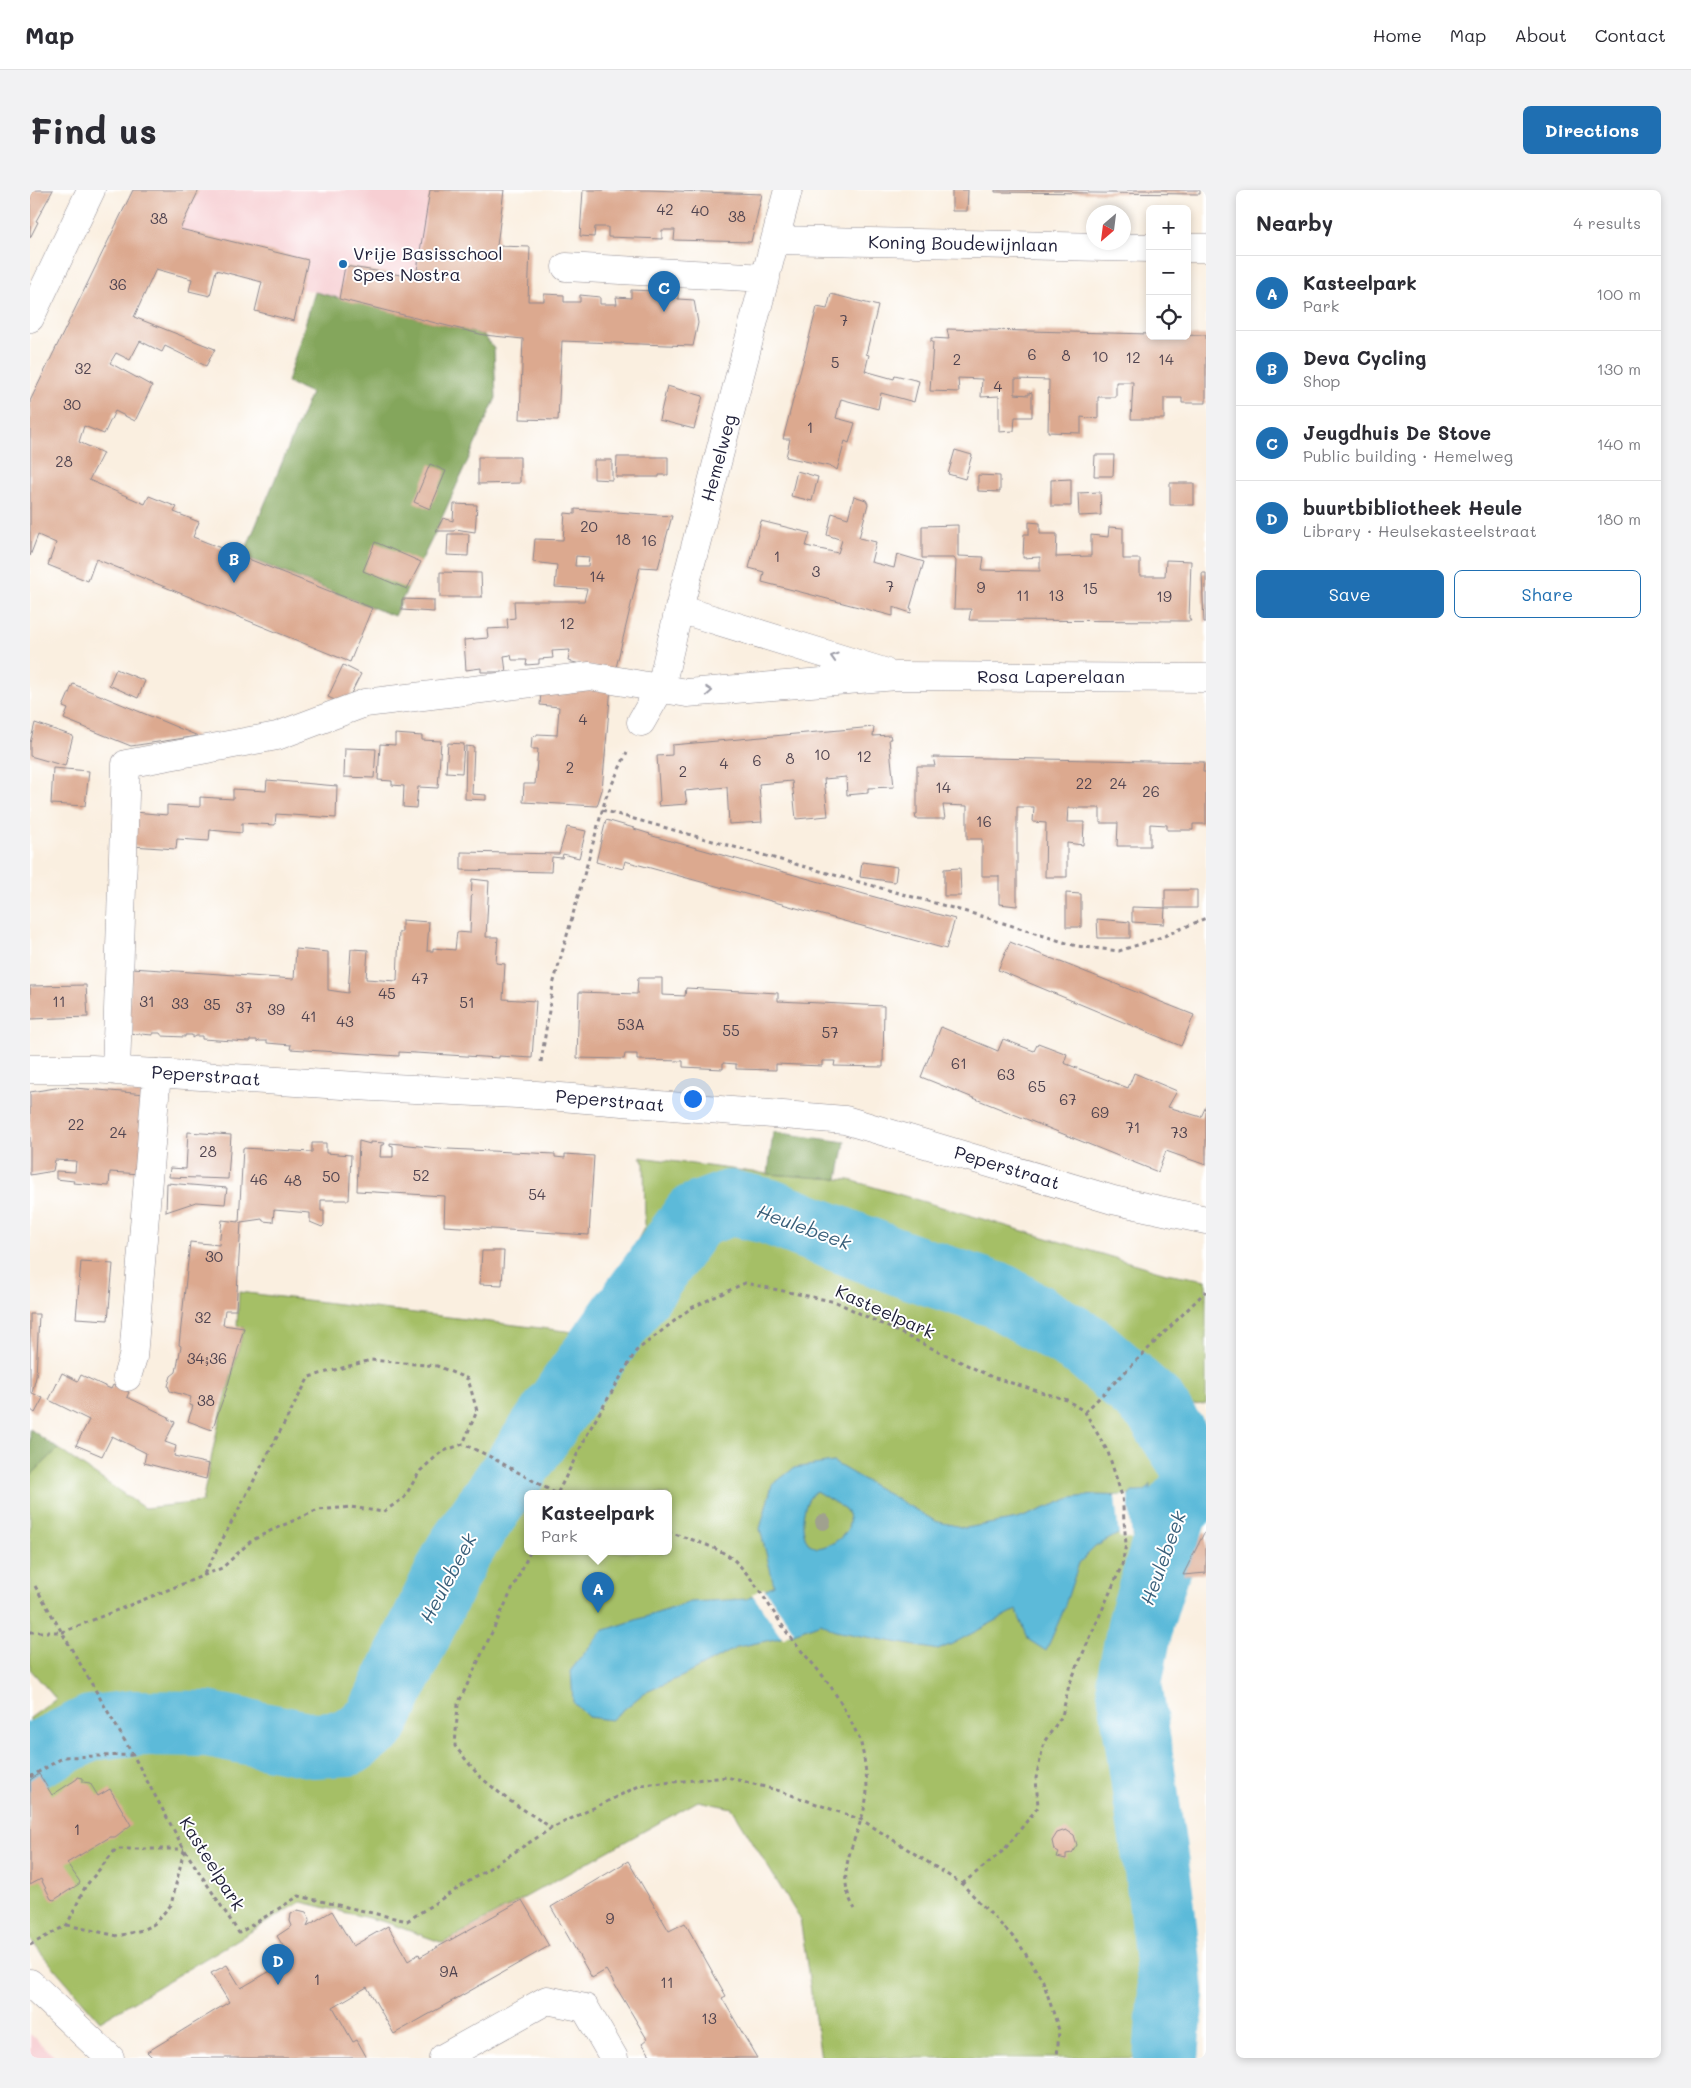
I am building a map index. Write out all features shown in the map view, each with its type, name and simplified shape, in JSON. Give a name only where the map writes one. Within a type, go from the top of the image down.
[{"type":"street","points":[[30,318],[91,190]]},
{"type":"street","name":"Hemelweg","points":[[641,722],[661,688],[679,609],[788,190]]},
{"type":"street","name":"Koning Boudewijnlaan","points":[[776,240],[1146,248]]},
{"type":"street","points":[[1191,248],[1206,248]]},
{"type":"street","points":[[566,267],[766,278]]},
{"type":"street","name":"Rosa Laperelaan","points":[[679,609],[897,676]]},
{"type":"street","name":"Rosa Laperelaan","points":[[116,1071],[126,764],[277,736],[365,703],[590,676],[686,693],[897,676],[1206,678]]},
{"type":"street","name":"Peperstraat","points":[[30,1069],[157,1073],[373,1087],[536,1094],[845,1120],[1113,1200],[1206,1220]]},
{"type":"street","points":[[127,1377],[133,1357],[157,1073]]},
{"type":"street","points":[[30,1983],[110,2058]]},
{"type":"street","points":[[443,2058],[547,2000],[585,2008],[614,2058]]},
{"type":"path","points":[[536,1094],[552,985],[606,797],[641,722]]},
{"type":"path","points":[[602,810],[981,916],[1076,946],[1119,951],[1162,937],[1206,918]]},
{"type":"path","name":"Kasteelpark","points":[[560,1490],[590,1429],[636,1351],[692,1308],[745,1282],[836,1302],[992,1377],[1067,1400],[1085,1412],[1108,1452],[1122,1496],[1126,1544],[1122,1565],[1069,1685],[1062,1716],[1044,1742],[1036,1778],[1038,1807],[1004,1850],[962,1884]]},
{"type":"path","points":[[1085,1412],[1206,1291]]},
{"type":"path","points":[[30,1632],[63,1632],[222,1568],[251,1541],[318,1510],[351,1507],[383,1512],[404,1498],[420,1471],[441,1452],[463,1444],[477,1411],[468,1380],[437,1366],[371,1360],[309,1377],[204,1575]]},
{"type":"path","name":"Kasteelpark","points":[[463,1444],[551,1490]]},
{"type":"path","points":[[672,1533],[701,1542],[733,1560],[756,1587],[789,1635],[832,1687],[861,1743],[867,1789],[862,1820],[852,1843],[846,1865],[846,1889],[855,1909]]},
{"type":"path","points":[[529,1555],[458,1704],[455,1746],[479,1776],[506,1799],[552,1828]]},
{"type":"path","name":"Kasteelpark","points":[[35,1586],[132,1753],[184,1849],[239,1933],[299,1896],[407,1922],[552,1828],[641,1785],[727,1777],[780,1791],[862,1820],[962,1884],[1018,1942],[1043,1981],[1059,2030],[1057,2058]]},
{"type":"path","points":[[30,1777],[64,1757],[132,1753]]},
{"type":"path","points":[[30,1945],[67,1925],[85,1887],[116,1849],[184,1849],[171,1905],[154,1924],[142,1930],[118,1936],[67,1925]]},
{"type":"shaded area","name":"Vrije Basisschool Spes Nostra","points":[[133,190],[504,190],[484,335],[263,279],[262,282],[108,242]]},
{"type":"shaded area","points":[[30,2034],[56,2058],[30,2058]]},
{"type":"green space","points":[[315,292],[484,335],[494,349],[496,398],[436,531],[394,616],[243,556],[311,393],[287,382]]},
{"type":"green space","points":[[773,1132],[845,1142],[838,1179],[768,1174]]},
{"type":"green space","points":[[640,1157],[768,1174],[850,1180],[1166,1273],[1206,1280],[1206,1404],[1190,1405],[1206,1433],[1206,1520],[1176,1565],[1156,1661],[1157,1741],[1200,2008],[1190,2058],[821,2058],[800,1919],[732,1808],[698,1801],[443,1943],[385,1922],[301,1902],[100,2021],[30,1940],[30,1718],[56,1699],[30,1669],[30,1476],[58,1449],[144,1508],[202,1502],[218,1426],[244,1328],[237,1325],[239,1292],[574,1332],[624,1266],[645,1226],[644,1162]]},
{"type":"green space","points":[[30,1429],[58,1449],[30,1476]]},
{"type":"water","points":[[833,1462],[935,1521],[965,1528],[1018,1519],[1071,1498],[1095,1495],[1129,1496],[1132,1492],[1145,1490],[1151,1484],[1137,1553],[1136,1540],[1133,1537],[1118,1534],[1095,1547],[1079,1563],[1062,1614],[1046,1651],[1029,1640],[1016,1610],[938,1650],[835,1631],[821,1623],[780,1638],[738,1647],[683,1676],[644,1693],[611,1720],[588,1717],[573,1702],[571,1670],[602,1631],[691,1602],[747,1599],[774,1585],[760,1529],[772,1485],[794,1468]],"holes":[[[816,1491],[845,1509],[849,1516],[849,1523],[843,1535],[824,1547],[817,1548],[808,1543],[803,1530],[803,1515],[811,1495]]]},
{"type":"pier","points":[[1128,1495],[1132,1540],[1119,1537],[1115,1496]]},
{"type":"pier","points":[[764,1588],[794,1631],[783,1639],[752,1594]]},
{"type":"building","points":[[30,190],[53,190],[36,221],[38,222],[30,238]]},
{"type":"building","points":[[133,190],[199,190],[180,229],[308,260],[294,321],[255,311],[262,282],[216,270],[210,296],[189,291],[192,279],[156,269],[134,317],[215,349],[206,366],[165,346],[162,352],[140,341],[130,360],[116,353],[110,363],[152,386],[135,421],[115,411],[104,434],[84,426],[79,442],[103,453],[89,480],[145,504],[149,496],[177,507],[174,512],[199,522],[193,537],[372,608],[350,662],[96,559],[88,581],[48,565],[56,543],[38,535],[30,556],[30,401]]},
{"type":"building","points":[[430,190],[504,190],[497,246],[530,247],[528,301],[544,301],[544,294],[564,295],[564,302],[580,302],[580,295],[600,297],[600,304],[617,304],[616,297],[631,298],[631,290],[678,292],[678,299],[694,300],[698,323],[693,346],[562,341],[558,420],[520,419],[523,339],[484,335],[339,299],[345,266],[419,278],[420,270],[417,270]]},
{"type":"building","points":[[583,190],[762,194],[751,242],[674,240],[675,230],[662,230],[662,239],[608,237],[608,227],[595,227],[594,237],[580,236]]},
{"type":"building","points":[[952,190],[968,190],[967,211],[952,211]]},
{"type":"building","points":[[995,190],[1200,190],[1200,194],[995,192]]},
{"type":"building","points":[[831,294],[878,306],[866,354],[869,355],[865,371],[894,379],[895,375],[919,381],[914,402],[881,393],[878,409],[841,399],[836,418],[855,423],[849,443],[845,441],[837,470],[833,467],[786,457],[790,439],[783,439],[817,307],[827,309]]},
{"type":"building","points":[[947,329],[1146,334],[1146,340],[1191,340],[1191,335],[1206,335],[1206,403],[1182,403],[1182,398],[1164,398],[1164,419],[1131,419],[1133,382],[1116,382],[1116,397],[1098,397],[1098,419],[1081,417],[1081,433],[1048,432],[1049,380],[1015,379],[1015,394],[1029,395],[1029,392],[1032,393],[1032,417],[1015,417],[1014,431],[999,432],[999,396],[981,397],[982,379],[958,378],[959,392],[930,391],[933,342],[931,342],[931,338],[949,339]]},
{"type":"building","points":[[667,386],[703,396],[694,429],[659,420]]},
{"type":"building","points":[[955,450],[972,455],[965,479],[948,474]]},
{"type":"building","points":[[1095,455],[1114,455],[1113,476],[1094,476]]},
{"type":"building","points":[[478,457],[520,457],[520,483],[478,484]]},
{"type":"building","points":[[617,457],[668,457],[668,475],[659,475],[659,477],[616,477]]},
{"type":"building","points":[[594,460],[612,460],[612,480],[594,479]]},
{"type":"building","points":[[430,464],[446,471],[430,509],[414,502]]},
{"type":"building","points":[[797,471],[818,477],[812,501],[791,496]]},
{"type":"building","points":[[978,475],[1000,476],[1000,492],[978,491]]},
{"type":"building","points":[[1071,479],[1071,506],[1051,506],[1051,480]]},
{"type":"building","points":[[1170,483],[1194,483],[1194,505],[1170,505]]},
{"type":"building","points":[[1100,492],[1101,515],[1079,516],[1078,493]]},
{"type":"building","points":[[854,496],[866,500],[868,504],[859,538],[876,542],[871,562],[894,568],[897,554],[924,562],[910,608],[912,609],[911,613],[893,607],[893,616],[762,582],[764,572],[749,568],[761,521],[810,533],[806,546],[838,553],[842,540],[827,535],[832,513],[848,518]]},
{"type":"building","points":[[454,504],[477,505],[475,532],[455,529],[454,531],[436,531],[443,518],[453,521]]},
{"type":"building","points":[[575,509],[672,516],[658,568],[640,567],[615,672],[568,661],[570,650],[552,651],[553,658],[539,659],[539,664],[526,665],[527,660],[512,660],[511,655],[504,656],[506,672],[481,672],[481,668],[466,670],[464,640],[488,638],[487,629],[508,628],[507,619],[515,618],[514,601],[584,601],[587,589],[555,587],[557,565],[533,562],[535,539],[563,540],[565,513],[575,514]],"holes":[[[576,556],[589,557],[588,566],[575,566]]]},
{"type":"building","points":[[1029,522],[1040,523],[1040,534],[1057,534],[1056,557],[1091,556],[1091,535],[1108,537],[1109,527],[1123,528],[1123,559],[1140,559],[1140,576],[1165,576],[1166,560],[1191,561],[1189,618],[1191,621],[969,620],[971,609],[954,609],[956,561],[954,558],[922,558],[922,526],[958,525],[958,556],[984,557],[982,570],[1040,571],[1040,557],[1023,558],[1024,534],[1029,534]]},
{"type":"building","points":[[448,534],[469,534],[468,556],[447,555]]},
{"type":"building","points":[[375,542],[421,562],[407,589],[363,571]]},
{"type":"building","points":[[440,572],[481,573],[482,597],[440,597]]},
{"type":"building","points":[[1202,573],[1206,573],[1206,622],[1204,622]]},
{"type":"building","points":[[402,599],[434,600],[434,612],[402,610]]},
{"type":"building","points":[[343,665],[361,674],[345,705],[328,697]]},
{"type":"building","points":[[116,669],[145,681],[138,698],[109,685]]},
{"type":"building","points":[[73,684],[198,736],[131,746],[64,719],[68,709],[63,707]]},
{"type":"building","points":[[611,687],[602,790],[597,806],[523,802],[524,784],[535,784],[538,749],[531,749],[532,737],[537,736],[537,734],[557,735],[559,707],[540,705],[541,692]]},
{"type":"building","points":[[35,723],[73,736],[65,766],[30,756],[30,743]]},
{"type":"building","points":[[874,727],[873,736],[890,735],[894,787],[868,788],[868,793],[847,795],[846,777],[824,779],[828,816],[796,819],[792,781],[759,784],[762,822],[729,824],[727,787],[685,791],[687,804],[659,806],[657,756],[672,755],[672,745]]},
{"type":"building","points":[[395,734],[422,736],[422,740],[441,741],[438,788],[418,787],[416,808],[403,807],[404,786],[392,785],[392,781],[378,780],[380,744],[395,745]]},
{"type":"building","points":[[448,743],[464,744],[462,773],[446,772]]},
{"type":"building","points":[[466,746],[474,747],[472,794],[486,795],[486,800],[465,799]]},
{"type":"building","points":[[345,748],[376,749],[374,778],[344,777]]},
{"type":"building","points":[[933,757],[1204,762],[1203,772],[1206,772],[1206,824],[1193,824],[1193,830],[1167,830],[1167,825],[1150,824],[1150,846],[1117,846],[1118,823],[1100,823],[1100,808],[1068,808],[1067,822],[1084,822],[1083,845],[1067,843],[1067,877],[1045,877],[1046,823],[1033,822],[1034,807],[1017,807],[1017,906],[999,904],[999,876],[982,876],[982,839],[967,839],[967,806],[943,805],[945,819],[916,819],[917,766],[935,766]]},
{"type":"building","points":[[53,768],[89,771],[85,806],[51,804]]},
{"type":"building","points":[[267,780],[337,786],[336,818],[276,814],[275,825],[242,823],[242,833],[210,830],[209,841],[177,839],[176,849],[132,846],[135,812],[167,815],[167,805],[200,807],[200,797],[233,799],[233,789],[266,791]]},
{"type":"building","points":[[606,820],[634,828],[649,835],[955,919],[946,949],[625,861],[623,869],[596,862]]},
{"type":"building","points":[[567,827],[586,831],[579,858],[563,854],[562,858],[552,857],[551,872],[461,870],[461,852],[559,854]]},
{"type":"building","points":[[862,862],[897,867],[895,882],[860,877]]},
{"type":"building","points":[[960,868],[961,896],[944,896],[944,869]]},
{"type":"building","points":[[472,879],[489,881],[486,937],[498,937],[496,963],[505,964],[503,999],[536,1001],[532,1058],[399,1052],[399,1056],[290,1049],[291,1045],[267,1043],[267,1041],[259,1041],[257,1043],[257,1040],[250,1040],[249,1042],[202,1039],[202,1036],[192,1038],[192,1035],[185,1035],[185,1037],[162,1036],[160,1033],[153,1033],[153,1035],[127,1033],[132,968],[294,979],[296,949],[328,952],[328,990],[348,993],[351,949],[368,950],[366,979],[397,981],[399,932],[402,932],[402,920],[429,922],[427,951],[433,951],[433,948],[455,950],[457,932],[470,933]]},
{"type":"building","points":[[1165,890],[1197,890],[1197,908],[1165,908]]},
{"type":"building","points":[[1066,893],[1081,894],[1081,927],[1066,927]]},
{"type":"building","points":[[1132,907],[1165,908],[1164,924],[1132,922]]},
{"type":"building","points":[[1097,919],[1130,922],[1130,938],[1098,938]]},
{"type":"building","points":[[1010,942],[1194,1015],[1181,1046],[998,970]]},
{"type":"building","points":[[638,978],[662,978],[662,995],[685,996],[686,988],[778,993],[778,1001],[884,1006],[883,1067],[834,1066],[835,1061],[822,1061],[822,1066],[776,1064],[776,1070],[736,1069],[736,1064],[723,1063],[723,1069],[683,1067],[683,1061],[637,1060],[637,1054],[625,1054],[624,1059],[577,1058],[579,992],[637,994]]},
{"type":"building","points":[[86,985],[88,1017],[30,1019],[30,986]]},
{"type":"building","points":[[941,1027],[998,1051],[1003,1039],[1034,1051],[1038,1043],[1067,1054],[1064,1063],[1128,1088],[1134,1073],[1177,1091],[1168,1107],[1201,1117],[1206,1106],[1206,1165],[1166,1151],[1158,1172],[921,1077]]},
{"type":"building","points":[[62,1087],[146,1094],[141,1174],[110,1172],[109,1186],[73,1183],[74,1181],[56,1179],[56,1171],[75,1172],[76,1161],[55,1160],[53,1171],[30,1175],[30,1092]]},
{"type":"building","points":[[188,1132],[231,1135],[228,1179],[169,1177],[170,1168],[186,1169]]},
{"type":"building","points":[[359,1141],[370,1144],[370,1142],[385,1143],[381,1145],[380,1157],[393,1157],[393,1146],[390,1143],[448,1149],[555,1154],[555,1157],[565,1158],[565,1154],[594,1156],[589,1235],[444,1226],[445,1196],[357,1191]]},
{"type":"building","points":[[312,1143],[326,1143],[326,1153],[351,1155],[349,1200],[321,1200],[321,1211],[324,1211],[324,1225],[322,1227],[310,1222],[310,1213],[274,1210],[273,1222],[263,1221],[262,1219],[241,1222],[236,1310],[225,1310],[223,1325],[244,1328],[228,1385],[212,1430],[188,1421],[193,1406],[189,1405],[191,1397],[170,1391],[168,1386],[171,1376],[176,1372],[181,1346],[179,1345],[190,1242],[219,1245],[222,1220],[239,1222],[243,1148],[312,1152]]},
{"type":"building","points":[[167,1183],[227,1188],[225,1204],[196,1202],[166,1212]]},
{"type":"building","points":[[482,1251],[504,1251],[502,1285],[480,1284]]},
{"type":"building","points":[[81,1262],[113,1264],[108,1320],[76,1318]]},
{"type":"building","points":[[30,1314],[39,1314],[36,1377],[32,1393],[43,1398],[35,1413],[30,1409]]},
{"type":"building","points":[[62,1373],[78,1381],[81,1375],[111,1389],[113,1385],[129,1392],[127,1397],[169,1417],[168,1419],[175,1422],[165,1442],[176,1446],[174,1456],[209,1464],[206,1479],[144,1463],[146,1453],[112,1436],[102,1456],[76,1445],[89,1420],[49,1400]]},
{"type":"building","points":[[1204,1533],[1206,1533],[1206,1573],[1183,1575]]},
{"type":"building","points":[[39,1774],[52,1795],[78,1777],[83,1778],[83,1782],[90,1783],[98,1796],[110,1789],[131,1825],[115,1837],[110,1837],[67,1863],[80,1882],[54,1900],[51,1899],[41,1879],[30,1885],[30,1780]]},
{"type":"building","points":[[1066,1830],[1074,1835],[1077,1845],[1072,1853],[1066,1854],[1066,1859],[1057,1857],[1059,1853],[1054,1850],[1052,1841],[1057,1833]]},
{"type":"building","points":[[628,1861],[669,1931],[685,1923],[726,1996],[722,1998],[757,2058],[652,2058],[642,2043],[647,2039],[606,1970],[592,1978],[551,1907]]},
{"type":"building","points":[[522,1900],[549,1946],[394,2034],[367,1987],[333,2007],[353,2042],[357,2040],[367,2058],[153,2058],[147,2052],[229,2002],[211,1973],[227,1965],[241,1988],[291,1959],[277,1936],[292,1926],[290,1921],[291,1914],[298,1910],[306,1912],[310,1919],[307,1926],[332,1911],[353,1946],[388,1926],[408,1961],[419,1954],[420,1957]]},
{"type":"waterway","name":"Heulebeek","points":[[30,1758],[91,1728],[133,1723],[207,1724],[313,1745],[349,1743],[376,1723],[457,1553],[575,1382],[695,1216],[730,1203],[767,1211],[908,1266],[1000,1296],[1088,1347],[1154,1405],[1195,1468],[1193,1490],[1175,1511],[1141,1621],[1129,1683],[1160,1891],[1171,1991],[1166,2058]]},
{"type":"place","name":"Vrije Basisschool Spes Nostra","points":[[343,264]]},
{"type":"place","name":"Jeugdhuis De Stove","points":[[664,312]]},
{"type":"place","name":"Deva Cycling","points":[[234,583]]},
{"type":"place","name":"Kasteelpark","points":[[598,1613]]},
{"type":"place","name":"buurtbibliotheek Heule","points":[[278,1985]]}]
